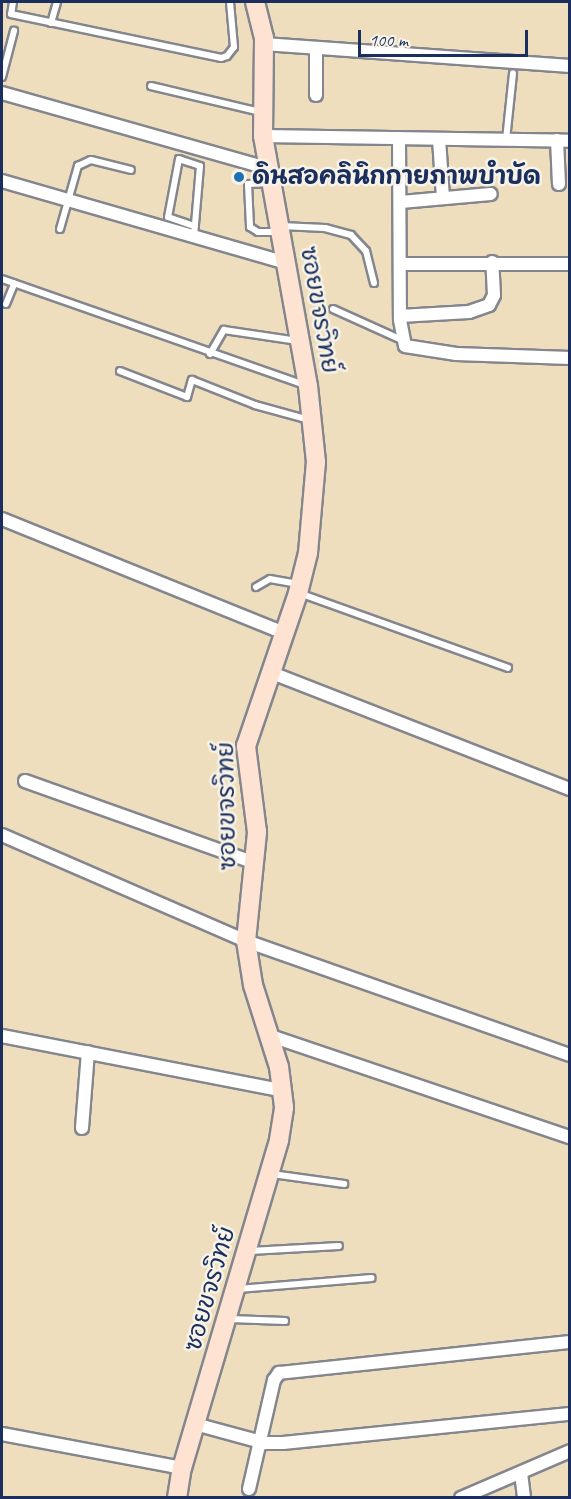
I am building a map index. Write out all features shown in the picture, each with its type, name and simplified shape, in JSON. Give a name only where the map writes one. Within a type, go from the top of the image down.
[{"type":"street","name":"ซอยขจรวิทย์","points":[[177,1497],[182,1468],[283,1122],[284,1091],[271,1036],[253,985],[246,941],[257,832],[246,746],[286,634],[299,589],[314,496],[313,421],[263,136],[264,44],[255,2]]},
{"type":"street","points":[[264,44],[570,66]]},
{"type":"street","points":[[316,49],[316,95]]},
{"type":"street","points":[[2,93],[271,176]]},
{"type":"street","points":[[263,136],[563,140],[559,184]]},
{"type":"street","points":[[399,138],[402,264],[400,316],[402,340],[405,346],[419,351],[570,358]]},
{"type":"street","points":[[439,139],[443,197]]},
{"type":"street","points":[[2,181],[68,201],[194,232],[286,263]]},
{"type":"street","points":[[401,202],[491,194]]},
{"type":"street","points":[[402,264],[492,262],[570,264]]},
{"type":"street","points":[[400,316],[469,312],[489,305],[494,295],[492,262]]},
{"type":"street","points":[[2,519],[286,634]]},
{"type":"street","points":[[272,673],[570,789]]},
{"type":"street","points":[[25,781],[255,863]]},
{"type":"street","points":[[2,835],[246,941],[570,1055]]},
{"type":"street","points":[[2,1036],[284,1091]]},
{"type":"street","points":[[271,1036],[570,1137]]},
{"type":"street","points":[[82,1128],[88,1052]]},
{"type":"street","points":[[249,1489],[274,1380],[279,1373],[570,1342]]},
{"type":"street","points":[[195,1424],[259,1442],[283,1443],[570,1414]]},
{"type":"street","points":[[2,1434],[182,1468]]},
{"type":"street","points":[[461,1497],[570,1451]]},
{"type":"street","points":[[521,1473],[524,1497]]},
{"type":"lane","points":[[11,14],[13,2]]},
{"type":"lane","points":[[51,23],[57,2]]},
{"type":"lane","points":[[2,11],[221,58],[227,56],[234,47],[230,2]]},
{"type":"lane","points":[[2,77],[14,31]]},
{"type":"lane","points":[[506,140],[513,73]]},
{"type":"lane","points":[[151,86],[264,113]]},
{"type":"lane","points":[[179,159],[200,165],[194,232],[168,217],[179,159]]},
{"type":"lane","points":[[60,229],[78,166],[84,161],[131,170]]},
{"type":"lane","points":[[271,176],[248,184],[250,228],[258,232],[324,228],[351,235],[366,251],[374,282]]},
{"type":"lane","points":[[3,281],[308,386]]},
{"type":"lane","points":[[6,304],[14,284]]},
{"type":"lane","points":[[333,309],[402,340]]},
{"type":"lane","points":[[210,354],[224,330],[300,342]]},
{"type":"lane","points":[[120,371],[187,397],[192,380],[255,405],[313,421]]},
{"type":"lane","points":[[256,587],[270,579],[508,668]]},
{"type":"lane","points":[[268,1173],[344,1185]]},
{"type":"lane","points":[[246,1251],[339,1246]]},
{"type":"lane","points":[[235,1289],[372,1278]]},
{"type":"lane","points":[[226,1319],[285,1321]]},
{"type":"place","name":"ดินสอคลินิกกายภาพบำบัด","points":[[239,177]]}]
